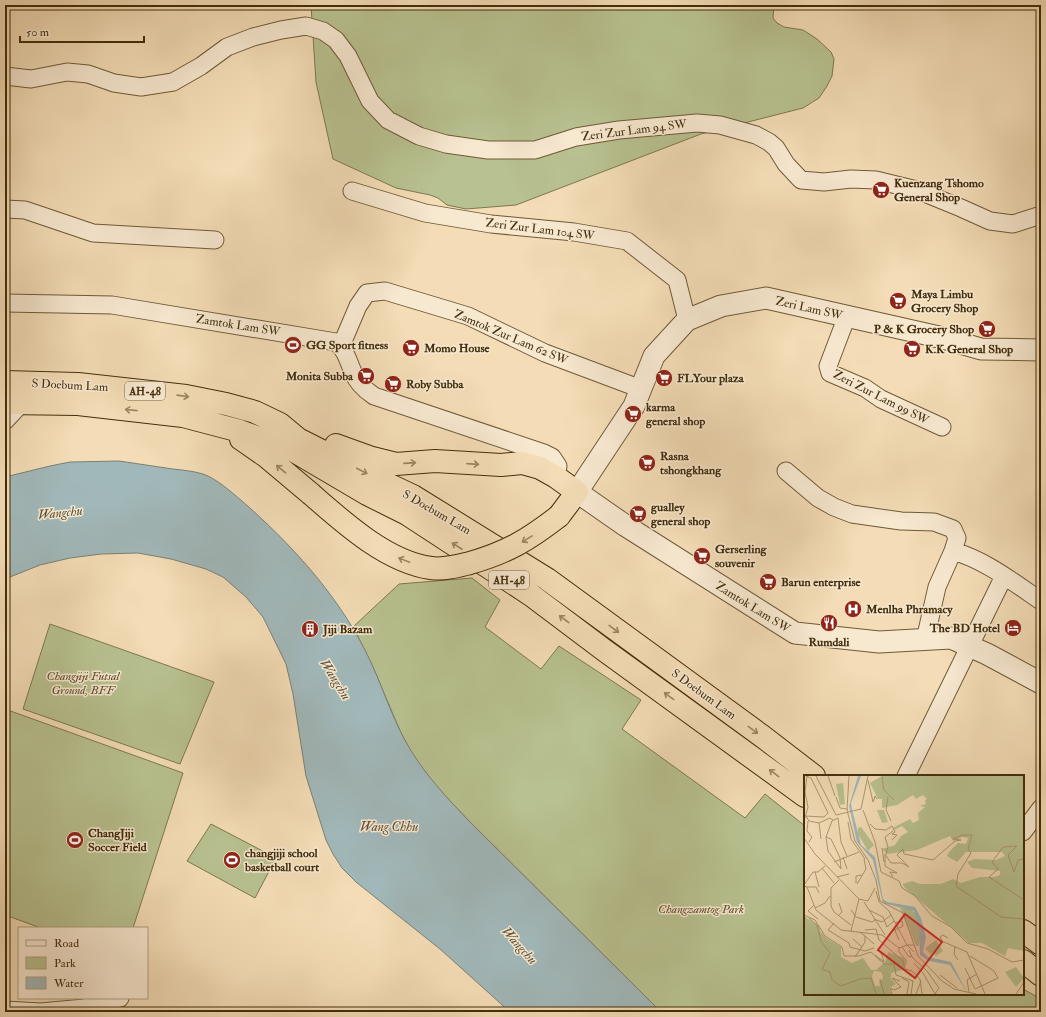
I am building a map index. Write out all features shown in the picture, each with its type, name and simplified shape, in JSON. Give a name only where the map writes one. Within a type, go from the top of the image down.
[{"type":"highway","name":"S Doebum Lam","points":[[5,382],[78,384],[186,396],[255,412],[280,424],[298,439],[413,496],[547,579],[762,736],[813,775]]},
{"type":"highway","name":"S Doebum Lam","points":[[13,403],[78,404],[183,416],[240,430],[294,451],[366,494],[407,514],[531,594],[604,650],[804,795]]},
{"type":"highway","points":[[183,416],[194,423],[245,440],[355,532],[395,557],[432,568],[454,567],[493,556],[522,543],[559,516],[576,492],[556,477],[540,468],[522,463],[501,466],[434,461],[396,464],[372,458],[280,424]]},
{"type":"highway","points":[[1024,932],[1041,944]]},
{"type":"highway","points":[[1024,962],[1041,974]]},
{"type":"street","name":"Zeri Zur Lam 94 SW","points":[[5,76],[31,79],[67,72],[88,74],[114,83],[141,87],[173,82],[201,66],[228,47],[253,37],[306,26],[323,31],[336,40],[348,56],[370,101],[388,120],[419,136],[446,144],[488,150],[535,150],[576,137],[619,130],[697,123],[720,125],[756,135],[769,142],[776,148],[786,164],[801,180],[824,182],[851,179],[876,180],[917,190],[990,221],[1013,224],[1041,215]]},
{"type":"street","name":"Zeri Zur Lam 104 SW","points":[[352,191],[425,213],[491,224],[574,232],[627,240],[677,280],[687,320]]},
{"type":"street","points":[[5,210],[25,210],[93,232],[215,240]]},
{"type":"street","name":"Zamtok Zur Lam 62 SW","points":[[341,346],[358,306],[367,293],[385,291],[468,316],[545,353],[641,389]]},
{"type":"street","name":"Zeri Lam SW","points":[[576,492],[634,406],[654,356],[687,320],[721,306],[766,298],[939,337],[981,349],[1041,350]]},
{"type":"street","name":"Zamtok Lam SW","points":[[5,303],[112,305],[327,339],[336,342],[341,346]]},
{"type":"street","name":"Zeri Zur Lam 99 SW","points":[[847,316],[828,366],[830,373],[865,388],[881,399],[942,427]]},
{"type":"street","points":[[341,346],[353,374],[361,386],[374,396],[544,453],[552,457],[558,466],[556,477]]},
{"type":"street","points":[[5,421],[13,403]]},
{"type":"street","points":[[786,471],[818,498],[834,507],[852,514],[901,521],[934,522],[953,529],[957,538],[938,587],[925,640]]},
{"type":"street","name":"Zamtok Lam SW","points":[[576,492],[626,526],[795,633],[879,642],[951,638],[987,654],[1041,683]]},
{"type":"street","points":[[953,551],[968,555],[1004,576],[1041,601]]},
{"type":"street","points":[[906,775],[1004,576]]},
{"type":"street","points":[[1024,831],[1041,808]]},
{"type":"street","points":[[5,1010],[42,1012],[84,1008],[116,999]]},
{"type":"green space","points":[[311,5],[774,5],[773,18],[777,23],[784,27],[803,30],[817,39],[831,52],[834,59],[832,76],[819,98],[803,108],[701,134],[516,205],[466,209],[447,205],[438,198],[430,195],[396,188],[333,159],[316,82]]},
{"type":"green space","name":"Changzamtog Park","points":[[472,578],[500,600],[485,627],[541,669],[559,646],[641,700],[622,729],[745,818],[765,794],[804,825],[804,995],[1024,995],[1024,990],[1041,999],[1041,1012],[661,1012],[471,823],[446,797],[416,759],[405,741],[353,627],[399,584]]},
{"type":"green space","name":"Changjiji Futsal Ground, BFF","points":[[50,624],[214,682],[180,764],[23,709]]},
{"type":"green space","name":"ChangJiji Soccer Field","points":[[5,709],[183,773],[133,927],[38,927],[5,915]]},
{"type":"green space","name":"changjiji school basketball court","points":[[211,824],[276,858],[255,898],[187,861]]},
{"type":"water","name":"Wang Chhu","points":[[119,461],[191,471],[208,476],[233,493],[277,534],[311,570],[326,589],[353,629],[371,662],[404,738],[431,779],[471,823],[661,1012],[510,1012],[440,949],[356,882],[342,868],[326,840],[306,776],[293,694],[286,664],[263,617],[246,597],[223,577],[206,569],[171,559],[138,553],[101,554],[70,558],[40,565],[5,579],[5,477],[70,462]]},
{"type":"place","name":"Kuenzang Tshomo General Shop","points":[[881,190]]},
{"type":"place","name":"Maya Limbu Grocery Shop","points":[[898,301]]},
{"type":"place","name":"P & K Grocery Shop","points":[[987,329]]},
{"type":"place","name":"GG Sport fitness","points":[[293,345]]},
{"type":"place","name":"Momo House","points":[[411,348]]},
{"type":"place","name":"K.K General Shop","points":[[912,349]]},
{"type":"place","name":"Monita Subba","points":[[366,376]]},
{"type":"place","name":"FLYour plaza","points":[[664,378]]},
{"type":"place","name":"Roby Subba","points":[[393,384]]},
{"type":"place","name":"karma general shop","points":[[633,414]]},
{"type":"place","name":"Rasna tshongkhang","points":[[647,463]]},
{"type":"place","name":"gualley general shop","points":[[638,514]]},
{"type":"place","name":"Gerserling souvenir","points":[[702,556]]},
{"type":"place","name":"Barun enterprise","points":[[768,582]]},
{"type":"place","name":"Menlha Phramacy","points":[[853,609]]},
{"type":"place","name":"Rumdali","points":[[829,623]]},
{"type":"place","name":"The BD Hotel","points":[[1013,628]]},
{"type":"place","name":"Jiji Bazam","points":[[310,629]]},
{"type":"place","name":"ChangJiji Soccer Field","points":[[75,840]]},
{"type":"place","name":"changjiji school basketball court","points":[[232,860]]},
{"type":"water label","name":"Wangchu","points":[[60,512]]},
{"type":"water label","name":"Wangchu","points":[[336,679]]},
{"type":"water label","name":"Wangchu","points":[[520,945]]}]
